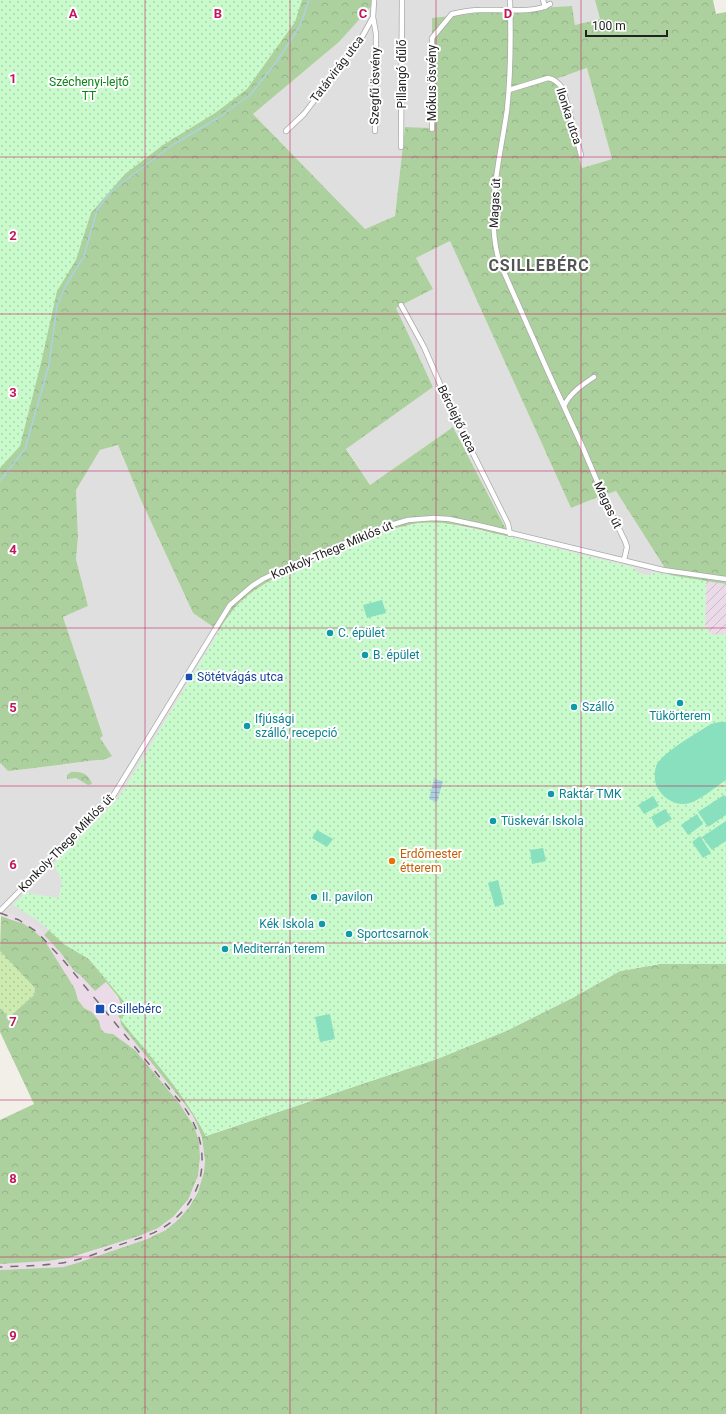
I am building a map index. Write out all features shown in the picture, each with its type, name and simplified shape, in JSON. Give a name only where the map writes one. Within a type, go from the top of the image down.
[{"type":"street","name":"Tatárvirág utca","points":[[286,131],[304,114],[362,37],[373,16],[374,0]]},
{"type":"street","name":"Pillangó dűlő","points":[[401,147],[402,0]]},
{"type":"street","name":"Magas út","points":[[510,0],[511,46],[509,90],[498,158],[494,208],[495,247],[499,261],[558,395],[625,541],[627,548],[624,560]]},
{"type":"street","points":[[543,0],[545,7]]},
{"type":"street","points":[[510,10],[545,7],[550,4]]},
{"type":"street","name":"Mókus ösvény","points":[[432,129],[432,38],[452,14],[480,10],[510,10]]},
{"type":"street","name":"Szegfű ösvény","points":[[373,16],[376,34],[375,132]]},
{"type":"street","name":"Ilonka utca","points":[[509,90],[548,78],[552,78],[558,82],[563,89],[581,154]]},
{"type":"street","name":"Bérclejtő utca","points":[[401,305],[424,347],[450,407],[508,524],[510,534]]},
{"type":"street","points":[[564,406],[569,397],[594,377]]},
{"type":"street","points":[[558,395],[569,397]]},
{"type":"street","name":"Konkoly-Thege Miklós út","points":[[0,911],[2,905],[113,796],[230,605],[252,586],[292,565],[384,527],[408,520],[434,518],[449,519],[682,574],[726,579]]},
{"type":"shaded area","points":[[374,0],[595,0],[600,19],[575,25],[572,7],[433,128],[405,127],[395,216],[365,229],[253,114],[339,42]]},
{"type":"shaded area","points":[[588,68],[612,159],[582,168],[556,79]]},
{"type":"shaded area","points":[[450,241],[571,508],[616,491],[670,576],[652,572],[651,576],[635,571],[635,568],[510,537],[453,427],[370,485],[346,448],[433,387],[396,308],[433,289],[416,258]]},
{"type":"shaded area","points":[[118,445],[140,498],[193,613],[219,631],[120,796],[54,864],[62,881],[59,899],[25,893],[39,921],[49,930],[44,935],[35,926],[21,918],[0,911],[0,763],[8,771],[71,764],[91,760],[105,760],[100,737],[103,736],[63,617],[88,606],[76,559],[78,537],[76,489],[100,450]]},
{"type":"shaded area","points":[[706,581],[726,584],[726,634],[712,635],[705,627]]},
{"type":"shaded area","points":[[0,911],[21,918],[35,926],[60,952],[75,972],[80,975],[95,991],[106,982],[122,1004],[122,1012],[118,1016],[121,1025],[192,1114],[199,1129],[203,1145],[205,1166],[200,1187],[190,1206],[179,1219],[166,1230],[147,1239],[63,1267],[0,1270],[0,1264],[60,1260],[81,1255],[139,1236],[164,1224],[186,1204],[196,1183],[200,1164],[199,1141],[194,1126],[187,1114],[135,1050],[113,1034],[105,1033],[101,1029],[99,1021],[92,1012],[84,1008],[78,1000],[75,989],[45,941],[29,927],[0,915]]},
{"type":"green space","points":[[0,0],[374,0],[374,3],[339,42],[253,114],[365,229],[395,216],[405,127],[433,128],[432,18],[505,10],[572,6],[575,25],[600,19],[595,0],[713,0],[716,14],[726,12],[726,584],[670,576],[616,491],[571,508],[450,241],[416,258],[433,289],[396,308],[433,387],[346,449],[370,485],[453,427],[510,537],[456,525],[434,523],[412,524],[391,530],[278,576],[255,590],[237,605],[219,631],[193,613],[140,498],[118,445],[100,450],[76,490],[78,537],[76,559],[88,606],[63,617],[103,736],[100,738],[112,756],[103,760],[92,760],[8,771],[0,763]],"holes":[[[587,68],[612,159],[582,168],[556,79]]]},
{"type":"green space","name":"Széchenyi-lejtő TT","points":[[0,0],[302,0],[295,22],[247,89],[215,113],[163,145],[125,174],[91,213],[76,260],[57,291],[20,446],[0,468]]},
{"type":"green space","points":[[443,523],[510,537],[635,568],[635,571],[639,573],[651,576],[652,572],[706,581],[705,627],[712,635],[726,634],[726,964],[660,964],[620,971],[574,997],[506,1031],[437,1059],[206,1136],[198,1120],[177,1090],[120,1019],[131,1010],[89,959],[64,944],[39,921],[13,905],[25,893],[59,898],[62,881],[54,864],[120,796],[227,618],[238,605],[251,594],[278,576],[383,533],[414,524]]},
{"type":"green space","points":[[382,600],[386,613],[367,618],[363,605]]},
{"type":"green space","points":[[726,722],[726,780],[690,803],[680,804],[671,801],[663,795],[656,785],[655,772],[657,764],[682,742],[711,724]]},
{"type":"green space","points":[[71,772],[84,774],[89,778],[92,784],[88,785],[76,778],[67,779],[67,775]]},
{"type":"green space","points":[[724,795],[726,797],[726,815],[708,827],[698,812]]},
{"type":"green space","points":[[653,796],[659,806],[644,814],[638,805]]},
{"type":"green space","points":[[665,809],[672,819],[657,828],[651,817]]},
{"type":"green space","points":[[697,814],[703,824],[688,835],[681,825]]},
{"type":"green space","points":[[726,821],[726,841],[712,850],[702,837]]},
{"type":"green space","points":[[317,830],[333,839],[327,847],[312,838]]},
{"type":"green space","points":[[700,836],[711,853],[703,858],[692,842]]},
{"type":"green space","points":[[543,848],[546,861],[532,864],[530,850]]},
{"type":"green space","points":[[498,880],[504,904],[495,907],[488,883]]},
{"type":"green space","points":[[1,916],[24,924],[45,941],[75,989],[78,1000],[84,1008],[92,1012],[99,1021],[101,1029],[105,1033],[113,1034],[135,1050],[179,1103],[194,1126],[199,1141],[200,1158],[198,1176],[188,1200],[173,1217],[158,1228],[139,1236],[69,1258],[0,1264],[0,1120],[34,1104],[0,1032],[0,1008],[6,1014],[7,1019],[34,995],[35,988],[0,951]]},
{"type":"green space","points":[[49,930],[64,944],[89,959],[132,1010],[121,1019],[188,1105],[206,1136],[437,1059],[506,1031],[574,997],[620,971],[660,964],[726,964],[726,1414],[0,1414],[0,1270],[63,1267],[147,1239],[166,1230],[179,1219],[190,1206],[198,1192],[204,1172],[205,1161],[202,1138],[197,1124],[183,1102],[121,1025],[118,1016],[123,1009],[118,997],[106,982],[95,991],[80,975],[75,972],[60,952],[44,935]]},
{"type":"green space","points":[[0,951],[35,988],[34,995],[7,1019],[6,1014],[0,1008]]},
{"type":"green space","points":[[330,1014],[335,1039],[320,1042],[315,1017]]},
{"type":"water","points":[[434,779],[443,781],[437,802],[429,799]]},
{"type":"waterway","points":[[0,481],[25,449],[49,365],[57,306],[66,285],[84,256],[97,210],[111,192],[123,182],[174,144],[218,118],[250,95],[277,61],[300,26],[309,0]]},
{"type":"railway","points":[[0,913],[19,920],[37,932],[64,961],[186,1110],[197,1132],[202,1156],[201,1174],[189,1203],[176,1218],[159,1230],[73,1261],[42,1265],[0,1267]]},
{"type":"place","name":"C. épület","points":[[330,633]]},
{"type":"place","name":"B. épület","points":[[365,655]]},
{"type":"place","name":"Sötétvágás utca","points":[[189,677]]},
{"type":"place","name":"Tükörterem","points":[[680,703]]},
{"type":"place","name":"Szálló","points":[[574,707]]},
{"type":"place","name":"Ifjúsági szálló, recepció","points":[[247,726]]},
{"type":"place","name":"Raktár TMK","points":[[551,794]]},
{"type":"place","name":"Tüskevár Iskola","points":[[493,821]]},
{"type":"place","name":"Erdőmester étterem","points":[[392,861]]},
{"type":"place","name":"II. pavilon","points":[[314,897]]},
{"type":"place","name":"Kék Iskola","points":[[322,924]]},
{"type":"place","name":"Sportcsarnok","points":[[349,934]]},
{"type":"place","name":"Mediterrán terem","points":[[225,949]]},
{"type":"place","name":"Csillebérc","points":[[100,1009]]},
{"type":"district","name":"CSILLEBÉRC","points":[[539,265]]}]
